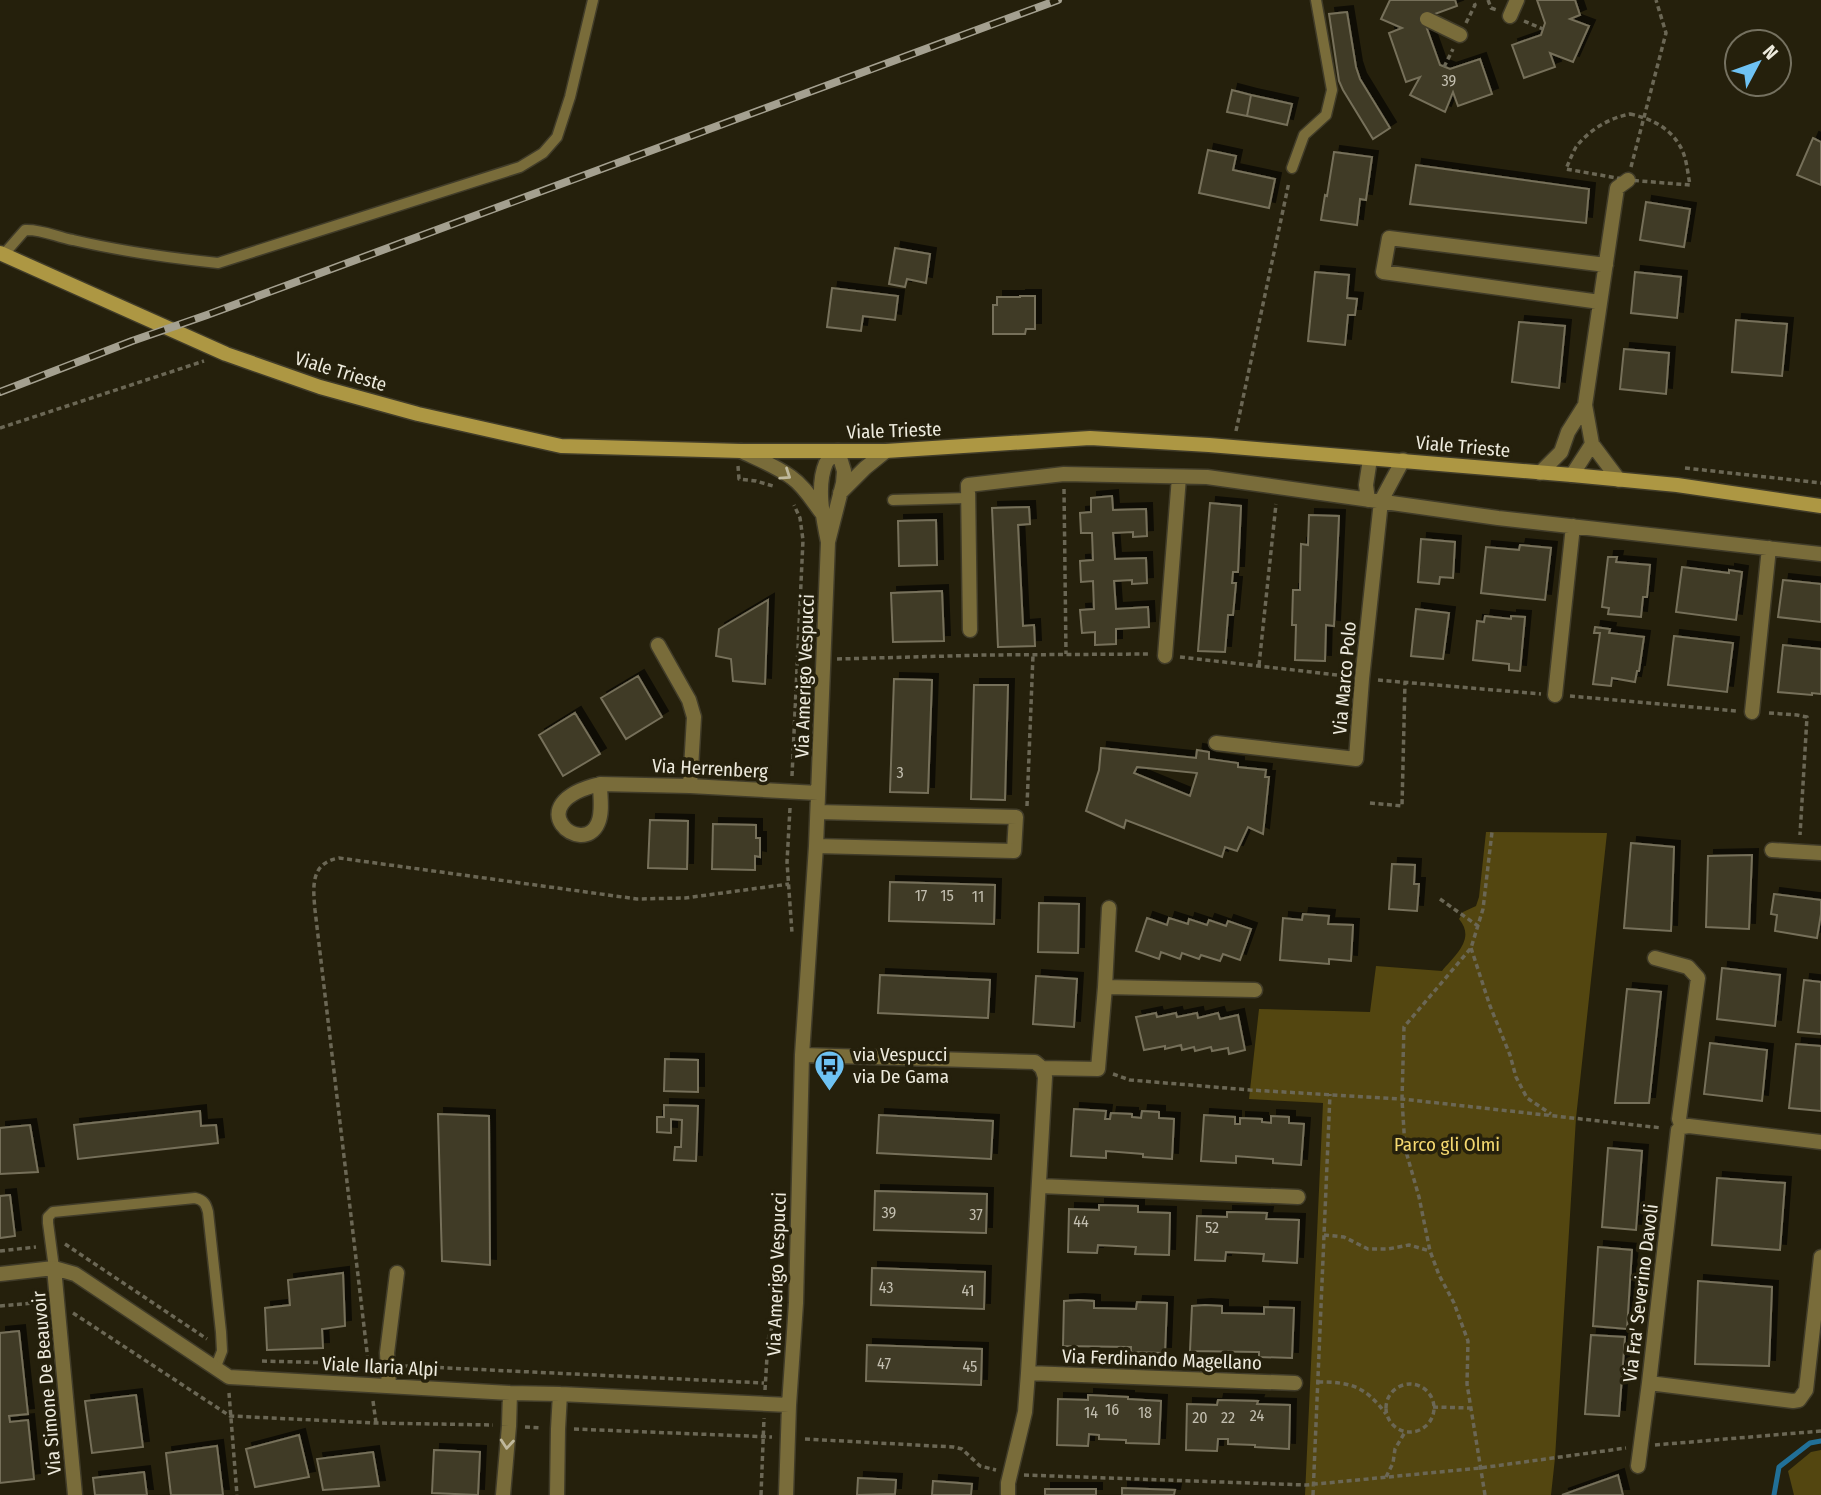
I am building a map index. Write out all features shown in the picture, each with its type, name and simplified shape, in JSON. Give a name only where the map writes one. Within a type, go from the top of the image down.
[{"type":"main road","name":"Viale Trieste","points":[[2,254],[226,354],[332,390],[418,414],[561,446],[886,451],[1090,438],[1572,475],[1677,485],[1821,506]]},
{"type":"street","points":[[1510,16],[1517,0]]},
{"type":"street","points":[[1427,19],[1460,35]]},
{"type":"street","points":[[1619,480],[1592,444],[1585,405],[1617,188],[1628,180]]},
{"type":"street","points":[[1600,302],[1383,272],[1389,238],[1606,265]]},
{"type":"street","points":[[1540,473],[1561,452],[1568,432],[1585,405]]},
{"type":"street","points":[[1572,475],[1592,444]]},
{"type":"street","name":"Via Amerigo Vespucci","points":[[738,450],[792,477],[821,512]]},
{"type":"street","name":"Via Amerigo Vespucci","points":[[786,1495],[796,1303],[802,1055],[818,812],[828,542],[844,471],[838,451],[827,460],[823,475],[821,512],[828,542]]},
{"type":"street","points":[[839,494],[886,451]]},
{"type":"street","points":[[1561,452],[1572,475]]},
{"type":"street","name":"Via Marco Polo","points":[[1216,743],[1356,759],[1374,500],[1366,485],[1370,459]]},
{"type":"street","name":"Via Marco Polo","points":[[1374,500],[1403,460]]},
{"type":"street","points":[[970,630],[968,485],[1064,474],[1207,477],[1573,526],[1821,554]]},
{"type":"street","points":[[1165,656],[1179,477]]},
{"type":"street","points":[[1555,695],[1573,526]]},
{"type":"street","points":[[1752,712],[1769,548]]},
{"type":"street","points":[[658,645],[689,700],[694,717],[690,786]]},
{"type":"street","name":"Via Herrenberg","points":[[600,784],[818,793]]},
{"type":"street","points":[[816,846],[1014,851],[1016,817],[818,812]]},
{"type":"street","points":[[1772,850],[1821,853]]},
{"type":"street","points":[[1042,1068],[1098,1069],[1109,908]]},
{"type":"street","name":"Via Fra' Severino Davoli","points":[[1638,1466],[1698,978],[1688,967],[1655,958]]},
{"type":"street","points":[[1105,987],[1255,990]]},
{"type":"street","points":[[802,1055],[1035,1062],[1042,1068],[1045,1077],[1040,1186],[1025,1412],[1010,1474],[1008,1495]]},
{"type":"street","points":[[1680,1128],[1689,1126],[1821,1142]]},
{"type":"street","points":[[1040,1186],[1298,1197]]},
{"type":"street","points":[[1649,1383],[1799,1400],[1806,1390],[1821,1257]]},
{"type":"street","name":"Viale Ilaria Alpi","points":[[0,1274],[54,1268],[75,1274],[229,1377],[789,1405]]},
{"type":"street","name":"Via Simone De Beauvoir","points":[[54,1268],[75,1495]]},
{"type":"street","points":[[389,1385],[387,1353],[397,1273]]},
{"type":"street","name":"Via Ferdinando Magellano","points":[[1028,1373],[1295,1383]]},
{"type":"street","points":[[503,1495],[510,1393]]},
{"type":"street","points":[[557,1495],[560,1394]]},
{"type":"lane","points":[[2,254],[25,230],[36,229],[71,240],[185,260],[218,263],[520,167],[543,153],[557,137],[570,97],[593,0]]},
{"type":"lane","points":[[1292,168],[1304,135],[1326,115],[1332,90],[1316,0]]},
{"type":"lane","points":[[894,500],[968,498]]},
{"type":"lane","points":[[54,1268],[48,1217],[53,1212],[195,1198],[202,1200],[208,1212],[222,1351],[215,1369]]},
{"type":"path","points":[[1628,180],[1666,33],[1656,0]]},
{"type":"path","points":[[1630,114],[1644,117],[1661,125],[1673,136],[1684,153],[1690,186],[1628,180],[1566,169],[1575,148],[1588,134],[1618,116],[1630,114]]},
{"type":"path","points":[[1233,447],[1292,168]]},
{"type":"path","points":[[0,428],[226,354]]},
{"type":"path","points":[[738,450],[739,479],[771,485],[783,492]]},
{"type":"path","points":[[1684,468],[1821,483]]},
{"type":"path","points":[[1064,474],[1066,654]]},
{"type":"path","points":[[1259,665],[1277,487]]},
{"type":"path","points":[[788,498],[800,518],[803,540],[787,862],[792,945]]},
{"type":"path","points":[[1026,817],[1033,654]]},
{"type":"path","points":[[1370,803],[1402,806],[1405,682]]},
{"type":"path","points":[[1485,1495],[1467,1384],[1468,1341],[1430,1251],[1405,1147],[1402,1099],[1404,1027],[1471,947],[1483,909],[1492,832]]},
{"type":"path","points":[[765,1383],[399,1365],[400,1354],[367,1352],[313,885],[316,873],[332,859],[339,858],[637,899],[685,898],[789,884]]},
{"type":"path","points":[[1440,899],[1478,926]]},
{"type":"path","points":[[1471,947],[1516,1077],[1528,1098],[1552,1115]]},
{"type":"path","points":[[1098,1069],[1130,1080],[1402,1099],[1680,1128]]},
{"type":"path","points":[[1313,1495],[1330,1094]]},
{"type":"path","points":[[0,1251],[40,1247],[39,1235],[62,1234],[63,1242],[207,1339],[221,1339]]},
{"type":"path","points":[[1324,1235],[1344,1237],[1368,1249],[1409,1245],[1430,1251]]},
{"type":"path","points":[[761,1495],[768,1340],[777,1311],[779,1270]]},
{"type":"path","points":[[262,1361],[368,1364]]},
{"type":"path","points":[[229,1377],[237,1495]]},
{"type":"path","points":[[1318,1382],[1343,1382],[1360,1388],[1380,1405],[1390,1421],[1398,1429],[1405,1432],[1418,1431],[1429,1423],[1434,1412],[1433,1399],[1425,1389],[1406,1384],[1389,1395],[1386,1403],[1387,1416]]},
{"type":"path","points":[[1433,1407],[1471,1408]]},
{"type":"path","points":[[1010,1474],[1313,1484],[1480,1468],[1641,1446],[1821,1431]]},
{"type":"path","points":[[1386,1478],[1393,1463],[1395,1449],[1405,1432]]},
{"type":"green space","name":"Parco gli Olmi","points":[[1486,832],[1607,833],[1576,1118],[1551,1495],[1305,1495],[1323,1103],[1249,1099],[1259,1009],[1370,1012],[1376,966],[1442,971],[1458,953],[1465,940],[1464,926],[1459,919],[1463,912],[1476,906],[1479,897]]},
{"type":"green space","points":[[1821,1450],[1821,1495],[1794,1495],[1788,1471],[1811,1452]]},
{"type":"building","points":[[1390,0],[1455,0],[1457,6],[1429,16],[1425,23],[1440,65],[1450,69],[1480,59],[1492,94],[1458,106],[1453,92],[1445,112],[1410,95],[1420,77],[1406,82],[1389,33],[1402,28],[1381,19]]},
{"type":"building","points":[[1537,0],[1575,0],[1580,15],[1570,19],[1589,26],[1573,62],[1550,53],[1555,67],[1524,78],[1512,45],[1541,35],[1545,23]]},
{"type":"building","points":[[1347,12],[1360,79],[1390,128],[1373,139],[1339,81],[1329,14]]},
{"type":"building","points":[[1232,90],[1251,95],[1247,116],[1227,112]]},
{"type":"building","points":[[1251,95],[1292,104],[1287,125],[1247,116]]},
{"type":"building","points":[[1813,138],[1821,142],[1821,185],[1797,175]]},
{"type":"building","points":[[1208,150],[1236,156],[1233,170],[1275,179],[1269,208],[1199,193]]},
{"type":"building","points":[[1334,152],[1372,157],[1366,200],[1360,199],[1357,225],[1321,220]]},
{"type":"building","points":[[1416,165],[1589,189],[1586,223],[1410,204]]},
{"type":"building","points":[[1646,202],[1690,209],[1684,247],[1640,240]]},
{"type":"building","points":[[895,248],[930,254],[926,283],[907,279],[905,287],[889,284]]},
{"type":"building","points":[[1315,272],[1349,275],[1347,298],[1357,299],[1355,315],[1348,315],[1345,345],[1308,341]]},
{"type":"building","points":[[1635,272],[1681,277],[1677,318],[1631,313]]},
{"type":"building","points":[[832,288],[898,296],[895,320],[863,316],[861,331],[827,327]]},
{"type":"building","points":[[1035,296],[1035,329],[1026,329],[1025,334],[993,334],[993,305],[997,305],[997,297]]},
{"type":"building","points":[[1736,320],[1787,324],[1782,376],[1732,372]]},
{"type":"building","points":[[1519,322],[1565,326],[1559,388],[1512,382]]},
{"type":"building","points":[[1624,349],[1669,353],[1666,394],[1620,389]]},
{"type":"building","points":[[1112,496],[1113,510],[1146,509],[1147,536],[1133,537],[1133,532],[1113,533],[1115,559],[1146,558],[1147,583],[1114,581],[1116,609],[1148,607],[1149,627],[1116,629],[1116,644],[1095,645],[1095,632],[1082,633],[1080,610],[1094,609],[1093,581],[1081,582],[1080,561],[1093,560],[1092,533],[1081,533],[1080,513],[1091,512],[1091,498]]},
{"type":"building","points":[[1210,503],[1241,506],[1238,572],[1233,572],[1232,583],[1236,583],[1233,615],[1228,615],[1225,652],[1198,651]]},
{"type":"building","points":[[1029,507],[1030,524],[1018,525],[1023,626],[1034,625],[1035,646],[998,647],[992,508]]},
{"type":"building","points":[[1309,515],[1339,516],[1334,626],[1326,625],[1325,661],[1295,660],[1293,590],[1300,590],[1301,544],[1308,545]]},
{"type":"building","points":[[936,520],[937,565],[899,566],[898,521]]},
{"type":"building","points":[[1421,539],[1455,542],[1453,578],[1440,577],[1439,584],[1418,582]]},
{"type":"building","points":[[1520,545],[1551,548],[1545,600],[1481,593],[1486,547],[1519,550]]},
{"type":"building","points":[[1608,557],[1617,557],[1616,562],[1650,565],[1647,597],[1643,597],[1641,617],[1608,614],[1609,608],[1602,607]]},
{"type":"building","points":[[1682,567],[1742,572],[1736,620],[1676,612]]},
{"type":"building","points":[[1783,580],[1821,584],[1821,622],[1778,617]]},
{"type":"building","points":[[942,591],[944,641],[893,642],[891,593]]},
{"type":"building","points":[[768,600],[765,684],[733,681],[731,659],[716,656],[719,629]]},
{"type":"building","points":[[1416,609],[1449,613],[1443,659],[1411,656]]},
{"type":"building","points":[[1485,616],[1511,619],[1511,616],[1525,617],[1520,671],[1509,670],[1509,664],[1473,660],[1477,621],[1484,622]]},
{"type":"building","points":[[1595,627],[1610,629],[1609,633],[1644,637],[1635,682],[1612,678],[1611,686],[1593,684],[1600,633],[1594,633]]},
{"type":"building","points":[[1674,636],[1733,643],[1727,692],[1668,685]]},
{"type":"building","points":[[1783,645],[1821,649],[1821,694],[1778,692]]},
{"type":"building","points":[[638,676],[662,717],[626,739],[601,698]]},
{"type":"building","points":[[894,679],[932,680],[928,793],[890,792]]},
{"type":"building","points":[[974,685],[1008,685],[1005,800],[971,799]]},
{"type":"building","points":[[575,713],[600,754],[563,776],[539,735]]},
{"type":"building","points":[[1101,748],[1196,758],[1197,750],[1209,752],[1209,759],[1238,763],[1238,767],[1266,770],[1265,777],[1269,777],[1263,834],[1248,827],[1237,851],[1225,847],[1222,857],[1126,820],[1124,828],[1086,811],[1099,770]],"holes":[[[1137,767],[1197,773],[1190,796],[1134,773]]]},
{"type":"building","points":[[650,820],[688,821],[687,869],[648,868]]},
{"type":"building","points":[[713,824],[756,825],[756,838],[760,838],[760,857],[755,856],[755,870],[712,869]]},
{"type":"building","points":[[1631,843],[1674,847],[1671,931],[1624,928]]},
{"type":"building","points":[[1752,855],[1749,929],[1706,927],[1708,856]]},
{"type":"building","points":[[1392,864],[1415,865],[1414,884],[1419,884],[1417,911],[1389,909]]},
{"type":"building","points":[[890,882],[995,885],[994,924],[889,921]]},
{"type":"building","points":[[1774,894],[1821,900],[1817,938],[1775,931],[1777,915],[1771,914]]},
{"type":"building","points":[[1039,903],[1079,904],[1078,953],[1038,952]]},
{"type":"building","points":[[1303,914],[1329,916],[1328,924],[1353,925],[1351,961],[1329,959],[1329,964],[1280,960],[1283,918],[1302,920]]},
{"type":"building","points":[[1147,918],[1167,925],[1169,918],[1188,924],[1189,919],[1207,925],[1209,920],[1226,926],[1228,921],[1251,929],[1240,960],[1223,954],[1220,961],[1201,955],[1199,959],[1182,953],[1180,959],[1161,952],[1159,959],[1136,951]]},
{"type":"building","points":[[1722,968],[1780,975],[1775,1026],[1717,1019]]},
{"type":"building","points":[[880,975],[990,980],[988,1018],[878,1013]]},
{"type":"building","points":[[1036,976],[1077,979],[1074,1027],[1033,1024]]},
{"type":"building","points":[[1804,980],[1821,982],[1821,1034],[1798,1032]]},
{"type":"building","points":[[1627,989],[1661,992],[1649,1103],[1615,1103]]},
{"type":"building","points":[[1156,1013],[1157,1017],[1176,1013],[1177,1017],[1197,1013],[1198,1018],[1218,1013],[1220,1019],[1238,1015],[1245,1050],[1229,1054],[1228,1048],[1212,1051],[1211,1047],[1195,1051],[1194,1047],[1182,1050],[1181,1045],[1144,1050],[1136,1017]]},
{"type":"building","points":[[1710,1043],[1767,1050],[1762,1101],[1704,1094]]},
{"type":"building","points":[[1796,1044],[1821,1046],[1821,1111],[1789,1108]]},
{"type":"building","points":[[665,1059],[698,1060],[698,1092],[664,1091]]},
{"type":"building","points":[[664,1105],[698,1106],[696,1161],[674,1160],[675,1147],[681,1147],[682,1120],[671,1119],[671,1133],[657,1132],[657,1117],[664,1117]]},
{"type":"building","points":[[1074,1109],[1106,1111],[1105,1119],[1110,1119],[1111,1113],[1132,1114],[1132,1117],[1141,1118],[1142,1111],[1159,1112],[1159,1118],[1174,1119],[1172,1159],[1106,1151],[1106,1158],[1071,1156]]},
{"type":"building","points":[[200,1111],[201,1126],[216,1125],[218,1143],[78,1159],[74,1125]]},
{"type":"building","points":[[438,1114],[489,1116],[490,1265],[442,1261]]},
{"type":"building","points":[[879,1115],[993,1121],[991,1159],[877,1153]]},
{"type":"building","points":[[1204,1115],[1235,1117],[1235,1124],[1240,1124],[1240,1118],[1262,1119],[1262,1122],[1271,1123],[1271,1116],[1289,1117],[1289,1123],[1304,1124],[1301,1165],[1273,1163],[1273,1159],[1236,1156],[1236,1163],[1201,1161]]},
{"type":"building","points":[[30,1125],[38,1172],[0,1174],[0,1128]]},
{"type":"building","points":[[1608,1148],[1642,1151],[1636,1230],[1602,1227]]},
{"type":"building","points":[[1717,1178],[1785,1183],[1780,1250],[1712,1245]]},
{"type":"building","points":[[875,1191],[987,1194],[986,1233],[874,1230]]},
{"type":"building","points":[[10,1195],[15,1236],[0,1238],[0,1196]]},
{"type":"building","points":[[1099,1205],[1138,1206],[1138,1212],[1170,1213],[1169,1255],[1135,1254],[1136,1247],[1098,1245],[1097,1253],[1068,1252],[1069,1209],[1099,1210]]},
{"type":"building","points":[[1227,1212],[1267,1213],[1266,1219],[1299,1220],[1297,1263],[1263,1261],[1264,1254],[1226,1252],[1225,1261],[1195,1260],[1197,1216],[1227,1217]]},
{"type":"building","points":[[1598,1247],[1632,1250],[1627,1329],[1593,1326]]},
{"type":"building","points":[[872,1268],[985,1272],[984,1309],[871,1305]]},
{"type":"building","points":[[343,1273],[345,1326],[322,1329],[323,1348],[267,1350],[265,1308],[290,1305],[288,1280]]},
{"type":"building","points":[[1698,1281],[1772,1287],[1769,1366],[1695,1364]]},
{"type":"building","points":[[1064,1301],[1094,1301],[1094,1308],[1136,1309],[1137,1302],[1167,1303],[1165,1353],[1131,1352],[1131,1347],[1063,1346]]},
{"type":"building","points":[[1192,1306],[1222,1306],[1222,1313],[1264,1314],[1264,1307],[1294,1308],[1292,1358],[1259,1357],[1259,1352],[1190,1351]]},
{"type":"building","points":[[19,1331],[28,1414],[9,1416],[10,1422],[28,1420],[34,1479],[0,1483],[0,1333]]},
{"type":"building","points":[[1591,1335],[1625,1337],[1619,1416],[1585,1414]]},
{"type":"building","points":[[867,1345],[982,1349],[981,1385],[866,1381]]},
{"type":"building","points":[[136,1395],[143,1447],[92,1453],[85,1401]]},
{"type":"building","points":[[1088,1395],[1161,1401],[1159,1444],[1126,1443],[1126,1440],[1099,1439],[1099,1435],[1089,1434],[1088,1446],[1057,1445],[1058,1399],[1088,1400]]},
{"type":"building","points":[[1218,1400],[1290,1405],[1289,1449],[1228,1444],[1228,1439],[1218,1439],[1217,1451],[1186,1450],[1187,1404],[1217,1405]]},
{"type":"building","points":[[299,1435],[309,1477],[255,1487],[246,1449]]},
{"type":"building","points":[[217,1446],[223,1495],[171,1495],[166,1453]]},
{"type":"building","points":[[434,1450],[480,1452],[478,1495],[432,1493]]},
{"type":"building","points":[[373,1452],[379,1486],[323,1490],[317,1459]]},
{"type":"building","points":[[144,1472],[147,1495],[95,1495],[93,1478]]},
{"type":"building","points":[[1618,1475],[1623,1495],[1562,1495]]},
{"type":"building","points":[[858,1478],[896,1480],[895,1494],[857,1495]]},
{"type":"building","points":[[933,1481],[972,1484],[971,1495],[932,1495]]},
{"type":"building","points":[[1122,1488],[1175,1490],[1174,1495],[1122,1495]]},
{"type":"building","points":[[1045,1489],[1096,1489],[1096,1495],[1045,1495]]},
{"type":"waterway","points":[[1774,1495],[1779,1467],[1810,1443],[1821,1441]]},
{"type":"railway","points":[[0,392],[1058,0]]},
{"type":"place","name":"via Vespucci via De Gama","points":[[830,1092]]}]
